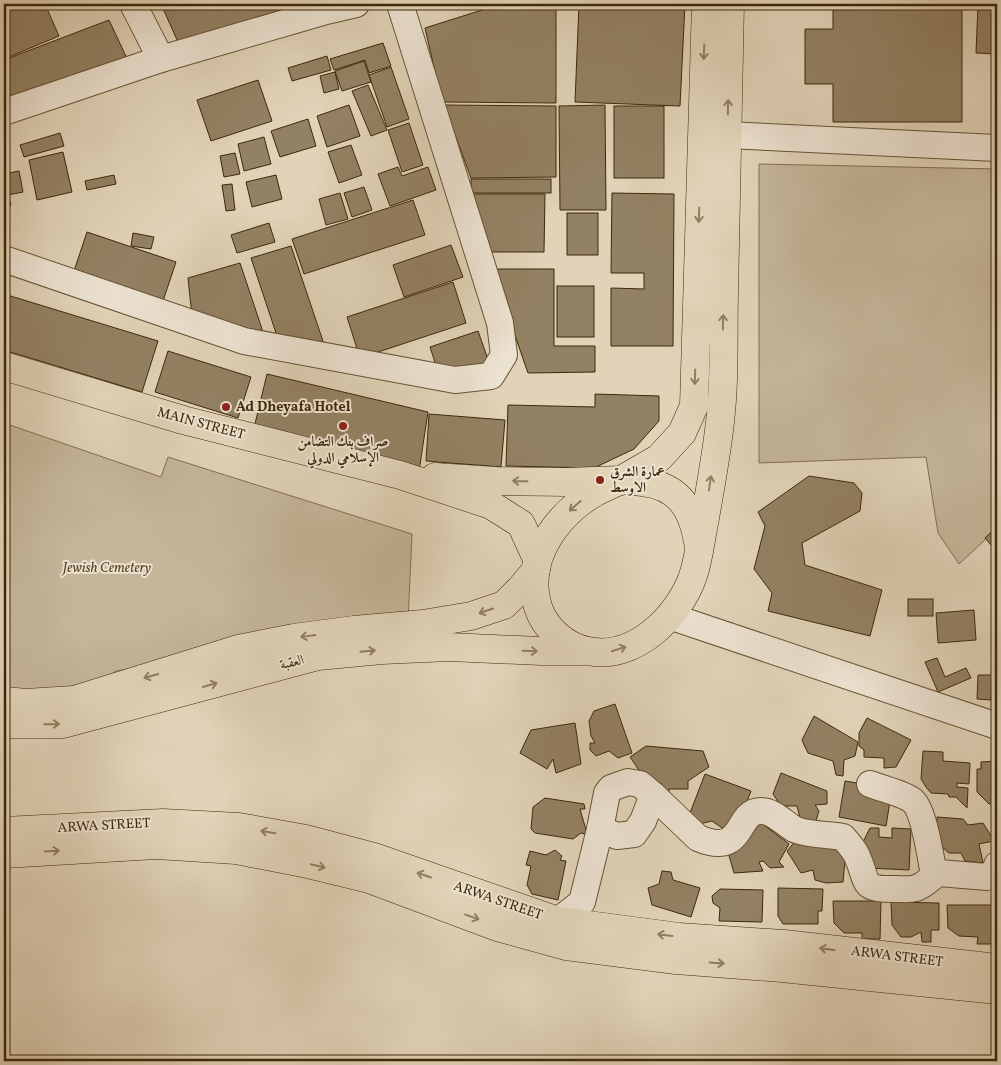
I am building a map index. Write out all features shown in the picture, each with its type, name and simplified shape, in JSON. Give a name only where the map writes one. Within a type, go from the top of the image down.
[{"type":"main road","points":[[536,570],[545,542],[566,514],[592,493],[621,480],[659,458],[682,433],[694,406],[706,4]]},
{"type":"main road","points":[[400,475],[491,505],[522,524],[537,559],[534,590],[538,608],[543,618],[562,640],[586,651],[605,653],[620,650],[650,634],[670,616],[682,599],[692,577],[699,548],[708,502],[721,410],[730,4]]},
{"type":"main road","name":"MAIN STREET","points":[[4,366],[183,420],[400,475]]},
{"type":"main road","points":[[400,475],[514,481],[621,480],[649,482],[663,487],[683,502],[692,515],[699,548]]},
{"type":"main road","name":"العقبة","points":[[4,701],[26,703],[74,700],[238,649],[294,638],[423,624],[471,616],[504,604],[522,588],[536,570]]},
{"type":"main road","name":"العقبة","points":[[4,724],[62,724],[318,656],[382,650],[449,647],[586,651]]},
{"type":"main road","name":"ARWA STREET","points":[[4,831],[163,823],[239,827],[306,839],[374,857],[558,921],[679,936],[784,944],[997,968]]},
{"type":"main road","name":"ARWA STREET","points":[[4,854],[156,846],[236,850],[303,863],[369,879],[497,927],[566,946],[676,960],[782,968],[997,990]]},
{"type":"street","points":[[133,4],[161,59]]},
{"type":"street","points":[[4,112],[324,7],[356,4]]},
{"type":"street","points":[[4,260],[244,341],[455,380],[491,376],[504,355],[500,323],[400,4]]},
{"type":"street","points":[[727,135],[997,148]]},
{"type":"street","points":[[670,616],[997,726]]},
{"type":"street","points":[[558,921],[582,902],[607,793],[611,788],[628,782],[640,784],[698,838],[707,842],[730,840],[736,835],[748,816],[760,810],[769,812],[796,830],[843,837],[856,853],[863,876],[868,884],[876,888],[915,888],[925,884],[934,875],[939,873],[986,878],[997,869]]},
{"type":"street","points":[[870,784],[908,798],[919,809],[934,875]]},
{"type":"street","points":[[600,829],[617,836],[634,834],[643,821],[653,795]]},
{"type":"green space","points":[[759,164],[997,169],[997,529],[959,564],[938,533],[926,457],[759,463]]},
{"type":"green space","name":"Jewish Cemetery","points":[[4,423],[161,477],[168,457],[412,534],[408,621],[116,671],[86,690],[4,691]]},
{"type":"building","points":[[15,4],[45,4],[59,36],[4,59],[4,9]]},
{"type":"building","points":[[161,4],[303,4],[305,12],[182,51]]},
{"type":"building","points":[[501,4],[556,4],[556,103],[442,102],[425,28]]},
{"type":"building","points":[[579,4],[685,4],[680,106],[575,102]]},
{"type":"building","points":[[833,4],[962,4],[962,122],[833,122],[833,84],[805,84],[805,29],[833,29]]},
{"type":"building","points":[[978,4],[997,4],[997,54],[976,53]]},
{"type":"building","points":[[109,20],[130,65],[7,105],[4,97],[4,60]]},
{"type":"building","points":[[383,43],[391,66],[369,73],[365,60],[334,70],[330,59]]},
{"type":"building","points":[[327,56],[331,70],[292,81],[288,68]]},
{"type":"building","points":[[364,61],[371,82],[342,91],[335,71]]},
{"type":"building","points":[[391,67],[409,119],[387,127],[369,75]]},
{"type":"building","points":[[335,72],[339,89],[324,93],[320,76]]},
{"type":"building","points":[[258,80],[272,121],[211,141],[197,100]]},
{"type":"building","points":[[368,85],[387,130],[371,136],[352,91]]},
{"type":"building","points":[[349,105],[360,136],[327,147],[317,116]]},
{"type":"building","points":[[444,105],[556,106],[556,177],[471,178]]},
{"type":"building","points":[[605,105],[606,210],[560,210],[559,106]]},
{"type":"building","points":[[614,106],[664,106],[664,178],[614,178]]},
{"type":"building","points":[[308,119],[316,146],[280,157],[271,131]]},
{"type":"building","points":[[409,123],[423,165],[402,172],[388,130]]},
{"type":"building","points":[[60,133],[64,146],[24,157],[20,145]]},
{"type":"building","points":[[264,137],[271,164],[244,171],[238,144]]},
{"type":"building","points":[[351,145],[362,175],[339,183],[328,152]]},
{"type":"building","points":[[63,152],[72,192],[37,200],[29,160]]},
{"type":"building","points":[[235,153],[240,174],[224,177],[220,156]]},
{"type":"building","points":[[398,167],[402,176],[428,167],[436,190],[390,206],[378,174]]},
{"type":"building","points":[[19,171],[23,192],[8,195],[11,205],[4,207],[4,174]]},
{"type":"building","points":[[114,175],[116,184],[87,190],[85,181]]},
{"type":"building","points":[[276,175],[282,199],[252,207],[246,182]]},
{"type":"building","points":[[471,179],[551,179],[551,193],[471,193]]},
{"type":"building","points":[[232,184],[235,210],[226,211],[222,185]]},
{"type":"building","points":[[364,187],[372,210],[352,217],[344,193]]},
{"type":"building","points":[[340,193],[348,219],[326,225],[319,199]]},
{"type":"building","points":[[612,193],[674,194],[673,346],[611,346],[611,288],[644,289],[644,273],[611,273]]},
{"type":"building","points":[[469,194],[545,194],[544,252],[487,252]]},
{"type":"building","points":[[413,200],[425,235],[304,274],[292,239]]},
{"type":"building","points":[[567,213],[598,213],[598,255],[567,255]]},
{"type":"building","points":[[269,223],[275,242],[237,253],[231,235]]},
{"type":"building","points":[[87,232],[176,262],[160,310],[71,280]]},
{"type":"building","points":[[133,233],[154,237],[151,249],[131,246]]},
{"type":"building","points":[[451,245],[463,277],[404,297],[393,265]]},
{"type":"building","points":[[291,246],[325,347],[285,360],[251,258]]},
{"type":"building","points":[[240,263],[267,344],[193,326],[188,278]]},
{"type":"building","points":[[492,269],[554,269],[554,346],[595,346],[595,372],[528,373]]},
{"type":"building","points":[[453,282],[466,323],[360,358],[347,317]]},
{"type":"building","points":[[557,286],[594,286],[594,337],[557,337]]},
{"type":"building","points":[[4,294],[158,341],[142,392],[4,350]]},
{"type":"building","points":[[478,331],[490,365],[441,381],[430,347]]},
{"type":"building","points":[[168,351],[251,377],[238,418],[155,392]]},
{"type":"building","points":[[267,374],[428,412],[419,471],[253,432]]},
{"type":"building","points":[[595,394],[659,396],[659,421],[634,449],[594,468],[506,466],[508,405],[595,407]]},
{"type":"building","points":[[429,414],[505,420],[501,467],[426,461]]},
{"type":"building","points":[[809,476],[854,483],[862,493],[860,511],[802,543],[805,565],[882,590],[870,636],[768,611],[772,593],[754,569],[765,526],[758,512]]},
{"type":"building","points":[[997,527],[997,552],[985,538]]},
{"type":"building","points":[[908,599],[933,599],[933,616],[908,616]]},
{"type":"building","points":[[974,610],[976,640],[938,643],[936,613]]},
{"type":"building","points":[[937,658],[945,677],[966,668],[971,678],[938,692],[925,662]]},
{"type":"building","points":[[978,675],[992,675],[991,700],[977,699]]},
{"type":"building","points":[[615,704],[632,753],[618,758],[609,751],[596,756],[590,750],[590,743],[595,743],[591,736],[589,721],[594,711]]},
{"type":"building","points":[[814,716],[858,742],[855,756],[844,760],[843,776],[836,775],[833,761],[808,753],[805,747],[802,740]]},
{"type":"building","points":[[867,718],[911,740],[896,767],[884,768],[884,758],[864,757],[864,750],[859,746],[859,733]]},
{"type":"building","points":[[575,723],[581,764],[556,773],[553,759],[547,769],[520,753],[531,730]]},
{"type":"building","points":[[646,746],[703,751],[709,767],[688,781],[688,789],[669,789],[669,793],[661,793],[661,783],[649,785],[630,757]]},
{"type":"building","points":[[923,751],[943,752],[943,761],[970,763],[969,784],[957,783],[957,787],[968,788],[967,808],[956,797],[949,797],[948,794],[931,793],[926,787],[921,779]]},
{"type":"building","points":[[997,761],[997,803],[989,804],[977,792],[977,769],[981,769],[981,762]]},
{"type":"building","points":[[781,773],[827,791],[827,804],[815,805],[819,811],[815,824],[800,818],[797,806],[781,806],[773,794]]},
{"type":"building","points":[[705,774],[751,791],[735,833],[731,834],[712,821],[695,825],[690,813]]},
{"type":"building","points":[[845,781],[892,789],[886,826],[839,817]]},
{"type":"building","points":[[545,798],[584,804],[585,809],[580,809],[586,830],[585,834],[581,833],[573,839],[535,833],[531,829],[533,807]]},
{"type":"building","points":[[752,816],[789,844],[779,862],[784,867],[770,868],[763,861],[759,862],[763,871],[734,873],[728,852]]},
{"type":"building","points":[[937,817],[963,819],[968,825],[983,823],[994,841],[979,844],[983,863],[965,861],[961,853],[949,853],[935,841]]},
{"type":"building","points":[[870,828],[879,828],[879,837],[892,838],[892,828],[911,829],[909,870],[867,868],[862,844]]},
{"type":"building","points":[[797,839],[846,851],[843,882],[826,883],[815,880],[813,870],[801,873],[787,851]]},
{"type":"building","points":[[555,850],[562,856],[560,860],[566,861],[558,900],[532,894],[527,885],[531,866],[526,865],[530,851],[546,855]]},
{"type":"building","points":[[662,871],[671,872],[673,880],[700,888],[691,917],[652,905],[648,888],[659,884]]},
{"type":"building","points":[[778,888],[823,889],[822,911],[818,911],[818,924],[783,924],[778,916]]},
{"type":"building","points":[[720,889],[763,890],[762,922],[719,921],[720,908],[713,903],[712,896]]},
{"type":"building","points":[[833,901],[881,901],[880,939],[862,939],[862,933],[844,933],[834,923]]},
{"type":"building","points":[[891,902],[939,903],[939,930],[931,930],[931,942],[922,942],[921,932],[911,937],[901,937],[892,925]]},
{"type":"building","points":[[947,905],[995,905],[995,944],[977,944],[978,937],[959,936],[948,928]]},
{"type":"place","name":"Ad Dheyafa Hotel","points":[[226,407]]},
{"type":"place","name":"صراف بنك التضامن الإسلامي الدولي","points":[[343,426]]},
{"type":"place","name":"عمارة الشرق الاوسط","points":[[600,480]]}]
